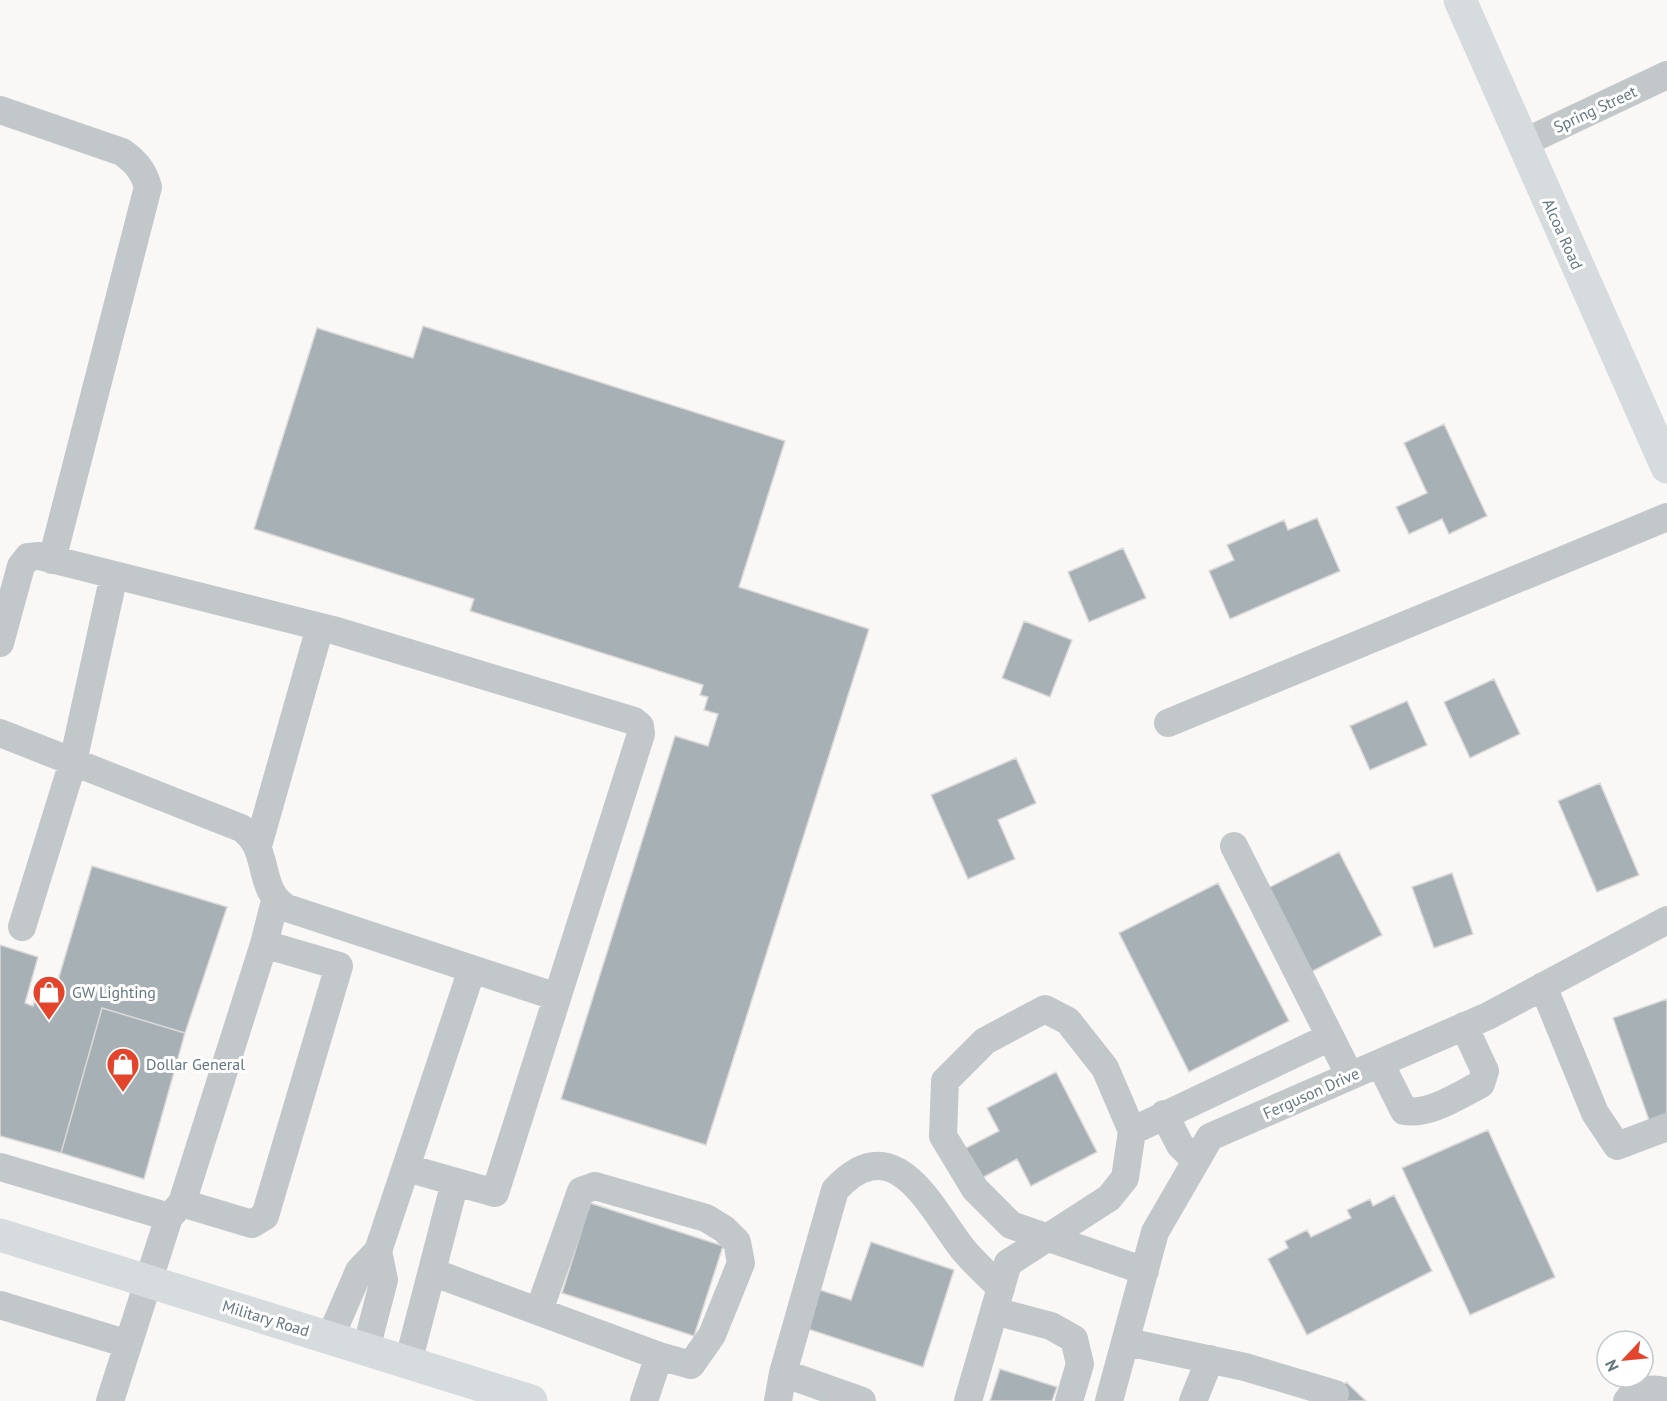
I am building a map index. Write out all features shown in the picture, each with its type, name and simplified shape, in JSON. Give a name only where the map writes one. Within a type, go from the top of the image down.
[{"type":"main road","name":"Alcoa Road","points":[[1460,0],[1667,467]]},
{"type":"main road","name":"Military Road","points":[[0,1235],[531,1401]]},
{"type":"street","name":"Spring Street","points":[[1523,143],[1667,75]]},
{"type":"street","points":[[0,110],[122,152],[136,162],[144,173],[148,187],[52,560]]},
{"type":"street","points":[[1167,723],[1667,517]]},
{"type":"street","points":[[0,643],[21,566],[28,557],[39,556],[320,627],[634,721],[640,726],[640,734],[495,1193],[407,1168]]},
{"type":"street","points":[[22,927],[73,762],[114,575]]},
{"type":"street","points":[[258,846],[320,627]]},
{"type":"street","points":[[0,733],[241,828],[251,834],[258,846],[268,888],[275,901],[287,908],[557,997]]},
{"type":"street","points":[[1234,846],[1350,1076]]},
{"type":"street","points":[[110,1401],[148,1281],[176,1210],[264,944],[275,901]]},
{"type":"street","name":"Ferguson Drive","points":[[1109,1401],[1127,1342],[1155,1232],[1210,1137],[1464,1026],[1667,920]]},
{"type":"street","points":[[0,1167],[176,1210],[252,1224],[265,1216],[350,929]]},
{"type":"street","points":[[264,944],[339,966]]},
{"type":"street","points":[[330,1338],[359,1271],[378,1251],[472,969]]},
{"type":"street","points":[[1543,986],[1596,1113],[1617,1146],[1667,1126]]},
{"type":"street","points":[[968,1401],[1008,1263],[1047,1238],[1109,1198],[1125,1178],[1132,1131],[1105,1068],[1068,1021],[1045,1009],[985,1041],[945,1081],[943,1136],[975,1189],[1011,1226],[1047,1238],[1145,1271]]},
{"type":"street","points":[[1380,1063],[1404,1111],[1414,1113],[1434,1107],[1481,1084],[1485,1071],[1464,1026]]},
{"type":"street","points":[[1132,1131],[1330,1037]]},
{"type":"street","points":[[1164,1114],[1180,1145],[1196,1161]]},
{"type":"street","points":[[778,1401],[783,1373],[835,1190],[850,1173],[883,1165],[911,1178],[998,1299],[1074,1339],[1080,1364],[1069,1401]]},
{"type":"street","points":[[408,1363],[455,1182]]},
{"type":"street","points":[[432,1272],[659,1356],[691,1365],[712,1335],[741,1263],[737,1242],[724,1229],[706,1218],[595,1186],[581,1191],[539,1311]]},
{"type":"street","points":[[366,1349],[384,1280],[378,1251]]},
{"type":"street","points":[[0,1305],[129,1344]]},
{"type":"street","points":[[1127,1342],[1245,1367],[1335,1394]]},
{"type":"street","points":[[644,1401],[659,1356]]},
{"type":"street","points":[[1193,1401],[1210,1359]]},
{"type":"street","points":[[783,1373],[862,1401]]},
{"type":"street","points":[[1627,1401],[1631,1395],[1658,1388],[1667,1392]]},
{"type":"building","points":[[423,326],[785,441],[739,587],[869,629],[706,1145],[561,1099],[675,736],[708,746],[718,714],[704,710],[708,697],[700,695],[703,685],[470,611],[474,599],[254,529],[317,328],[413,358]]},
{"type":"building","points":[[1444,424],[1487,516],[1449,534],[1442,519],[1409,534],[1396,507],[1427,493],[1404,443]]},
{"type":"building","points":[[1317,518],[1340,571],[1230,619],[1209,571],[1234,560],[1227,545],[1284,520],[1288,530]]},
{"type":"building","points":[[1123,548],[1146,598],[1089,622],[1068,572]]},
{"type":"building","points":[[1024,621],[1072,640],[1050,697],[1002,678]]},
{"type":"building","points":[[1494,679],[1520,734],[1470,758],[1444,702]]},
{"type":"building","points":[[1407,701],[1427,745],[1370,770],[1350,726]]},
{"type":"building","points":[[1016,758],[1036,803],[998,820],[1015,859],[968,879],[931,795]]},
{"type":"building","points":[[1600,783],[1639,875],[1597,892],[1558,801]]},
{"type":"building","points":[[1339,852],[1382,935],[1309,973],[1266,889]]},
{"type":"building","name":"GW Lighting","points":[[92,866],[227,907],[185,1033],[102,1008],[61,1153],[0,1136],[0,945],[38,957],[25,1003],[33,1006],[40,983],[56,987]]},
{"type":"building","points":[[1452,873],[1473,934],[1434,948],[1412,887]]},
{"type":"building","points":[[1218,883],[1289,1021],[1189,1072],[1119,933]]},
{"type":"building","points":[[1667,999],[1667,1117],[1650,1123],[1613,1018]]},
{"type":"building","name":"Dollar General","points":[[102,1008],[185,1033],[144,1179],[61,1153]]},
{"type":"building","points":[[1056,1072],[1097,1152],[1031,1186],[1017,1159],[978,1180],[962,1150],[999,1131],[987,1108]]},
{"type":"building","points":[[1488,1130],[1555,1277],[1470,1315],[1402,1168]]},
{"type":"building","points":[[1394,1195],[1432,1271],[1307,1335],[1268,1259],[1288,1248],[1285,1241],[1307,1230],[1311,1237],[1351,1218],[1347,1210],[1370,1199],[1373,1206]]},
{"type":"building","points":[[590,1203],[723,1246],[694,1336],[562,1293]]},
{"type":"building","points":[[871,1242],[954,1270],[923,1367],[802,1327],[814,1288],[851,1300]]},
{"type":"building","points":[[1000,1369],[1057,1387],[1052,1401],[990,1401]]},
{"type":"building","points":[[1346,1382],[1366,1401],[1329,1401]]},
{"type":"place","name":"GW Lighting","points":[[49,1021]]},
{"type":"place","name":"Dollar General","points":[[123,1093]]}]
